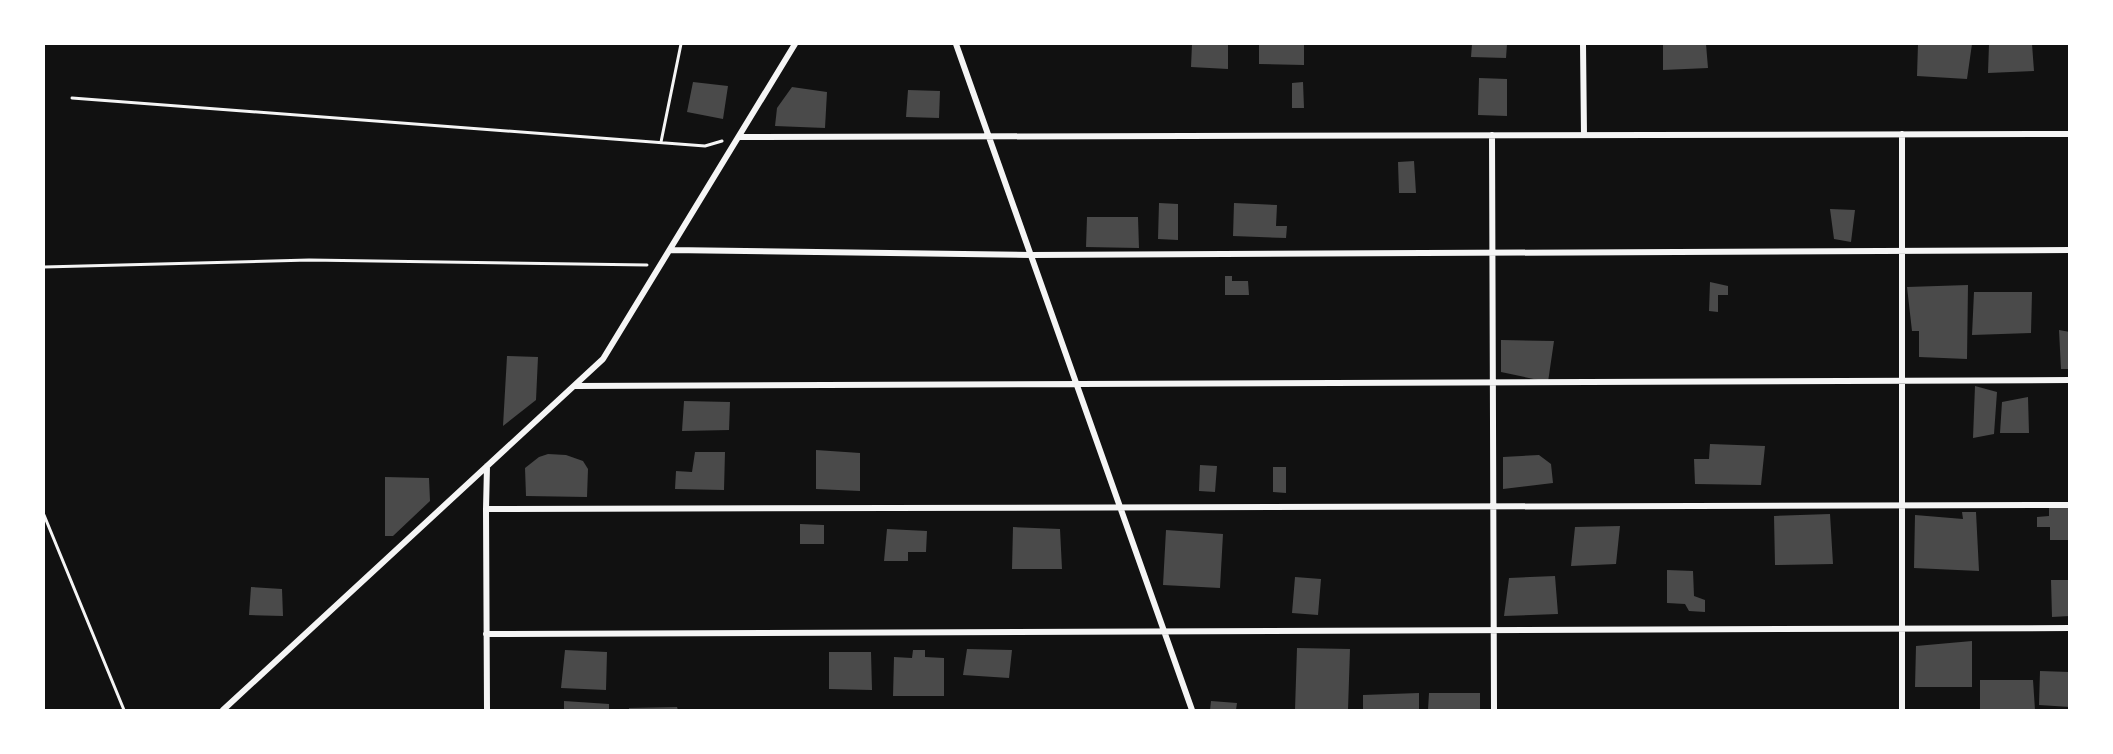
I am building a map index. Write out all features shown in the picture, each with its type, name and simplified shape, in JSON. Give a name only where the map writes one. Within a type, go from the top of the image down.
[{"type":"street","points":[[223,711],[603,359],[795,44]]},
{"type":"street","points":[[956,44],[1192,711]]},
{"type":"street","points":[[1583,44],[1584,135]]},
{"type":"street","points":[[1902,134],[1902,711]]},
{"type":"street","points":[[739,137],[2070,134]]},
{"type":"street","points":[[1492,135],[1494,711]]},
{"type":"street","points":[[670,250],[1031,255],[2070,250]]},
{"type":"street","points":[[574,386],[2070,380]]},
{"type":"street","points":[[487,711],[486,509],[488,466]]},
{"type":"street","points":[[486,509],[2070,505]]},
{"type":"street","points":[[486,633],[2070,628]]},
{"type":"path","points":[[661,142],[681,44]]},
{"type":"path","points":[[72,98],[705,146],[739,137]]},
{"type":"path","points":[[44,267],[309,260],[661,265]]},
{"type":"path","points":[[44,515],[124,711]]},
{"type":"building","points":[[1192,44],[1228,44],[1228,69],[1191,67]]},
{"type":"building","points":[[1259,44],[1304,44],[1304,65],[1259,64]]},
{"type":"building","points":[[1472,44],[1507,44],[1506,58],[1471,57]]},
{"type":"building","points":[[1663,44],[1706,44],[1708,68],[1663,70]]},
{"type":"building","points":[[1918,44],[1972,44],[1967,79],[1917,76]]},
{"type":"building","points":[[1989,44],[2032,44],[2034,71],[1988,73]]},
{"type":"building","points":[[1479,78],[1507,79],[1507,116],[1478,115]]},
{"type":"building","points":[[693,82],[728,86],[723,119],[687,112]]},
{"type":"building","points":[[1303,82],[1304,108],[1292,108],[1292,83]]},
{"type":"building","points":[[792,87],[827,92],[825,128],[775,126],[777,108]]},
{"type":"building","points":[[908,90],[940,91],[939,118],[906,117]]},
{"type":"building","points":[[1414,161],[1416,193],[1399,193],[1398,162]]},
{"type":"building","points":[[1159,203],[1178,204],[1178,240],[1158,239]]},
{"type":"building","points":[[1234,203],[1277,205],[1276,226],[1287,226],[1286,238],[1233,236]]},
{"type":"building","points":[[1830,209],[1855,210],[1851,242],[1834,239]]},
{"type":"building","points":[[1087,217],[1138,217],[1139,248],[1086,247]]},
{"type":"building","points":[[1225,276],[1232,276],[1232,281],[1248,281],[1249,295],[1225,295]]},
{"type":"building","points":[[1710,282],[1728,286],[1728,295],[1718,295],[1718,312],[1709,311]]},
{"type":"building","points":[[1968,285],[1967,359],[1919,357],[1919,331],[1912,331],[1907,287]]},
{"type":"building","points":[[1974,292],[2032,292],[2031,333],[1972,335]]},
{"type":"building","points":[[2059,330],[2070,332],[2070,369],[2061,369]]},
{"type":"building","points":[[1501,340],[1554,341],[1548,382],[1501,372]]},
{"type":"building","points":[[507,356],[538,357],[536,400],[503,426]]},
{"type":"building","points":[[1975,386],[1997,392],[1994,434],[1973,438]]},
{"type":"building","points":[[2028,397],[2029,433],[2000,433],[2002,402]]},
{"type":"building","points":[[684,401],[730,402],[729,430],[682,431]]},
{"type":"building","points":[[1710,444],[1765,446],[1761,485],[1695,484],[1694,459],[1709,459]]},
{"type":"building","points":[[816,450],[860,453],[860,491],[816,489]]},
{"type":"building","points":[[695,452],[725,452],[724,490],[675,489],[676,471],[692,472]]},
{"type":"building","points":[[548,454],[566,455],[583,461],[588,469],[587,497],[526,496],[525,468],[539,457]]},
{"type":"building","points":[[1539,455],[1551,464],[1553,483],[1503,489],[1503,457]]},
{"type":"building","points":[[1200,465],[1217,466],[1215,492],[1199,491]]},
{"type":"building","points":[[1273,467],[1286,467],[1286,493],[1273,492]]},
{"type":"building","points":[[385,477],[429,478],[430,501],[393,536],[385,536]]},
{"type":"building","points":[[2049,508],[2069,508],[2070,540],[2050,540],[2050,527],[2037,527],[2037,517],[2049,516]]},
{"type":"building","points":[[1962,512],[1976,512],[1979,571],[1914,568],[1915,515],[1963,519]]},
{"type":"building","points":[[1830,514],[1833,564],[1775,565],[1774,516]]},
{"type":"building","points":[[800,524],[824,525],[824,544],[800,544]]},
{"type":"building","points":[[1620,526],[1616,564],[1571,566],[1575,527]]},
{"type":"building","points":[[1013,527],[1060,529],[1062,569],[1012,569]]},
{"type":"building","points":[[887,529],[927,531],[926,552],[908,552],[908,561],[884,561]]},
{"type":"building","points":[[1166,530],[1223,534],[1220,588],[1163,585]]},
{"type":"building","points":[[1667,570],[1693,571],[1694,596],[1705,600],[1705,612],[1689,611],[1685,604],[1667,603]]},
{"type":"building","points":[[1555,576],[1558,614],[1504,616],[1509,578]]},
{"type":"building","points":[[1295,577],[1321,579],[1318,615],[1292,613]]},
{"type":"building","points":[[2051,580],[2070,580],[2070,616],[2052,617]]},
{"type":"building","points":[[251,587],[282,589],[283,616],[249,615]]},
{"type":"building","points":[[1972,641],[1972,687],[1915,687],[1916,646]]},
{"type":"building","points":[[1297,648],[1350,649],[1348,710],[1295,710]]},
{"type":"building","points":[[967,649],[1012,650],[1009,678],[963,675]]},
{"type":"building","points":[[565,650],[607,652],[606,690],[561,688]]},
{"type":"building","points":[[913,650],[925,650],[925,657],[944,658],[944,696],[893,696],[894,657],[912,658]]},
{"type":"building","points":[[829,652],[871,652],[872,690],[829,689]]},
{"type":"building","points":[[2040,671],[2070,672],[2070,707],[2039,705]]},
{"type":"building","points":[[1980,680],[2033,680],[2035,710],[1980,710]]},
{"type":"building","points":[[1419,693],[1419,710],[1363,710],[1363,695]]},
{"type":"building","points":[[1429,693],[1480,693],[1480,710],[1428,710]]},
{"type":"building","points":[[564,701],[609,704],[609,710],[564,710]]},
{"type":"building","points":[[1211,701],[1237,703],[1236,710],[1210,710]]},
{"type":"building","points":[[677,707],[678,710],[629,710],[629,708]]}]
